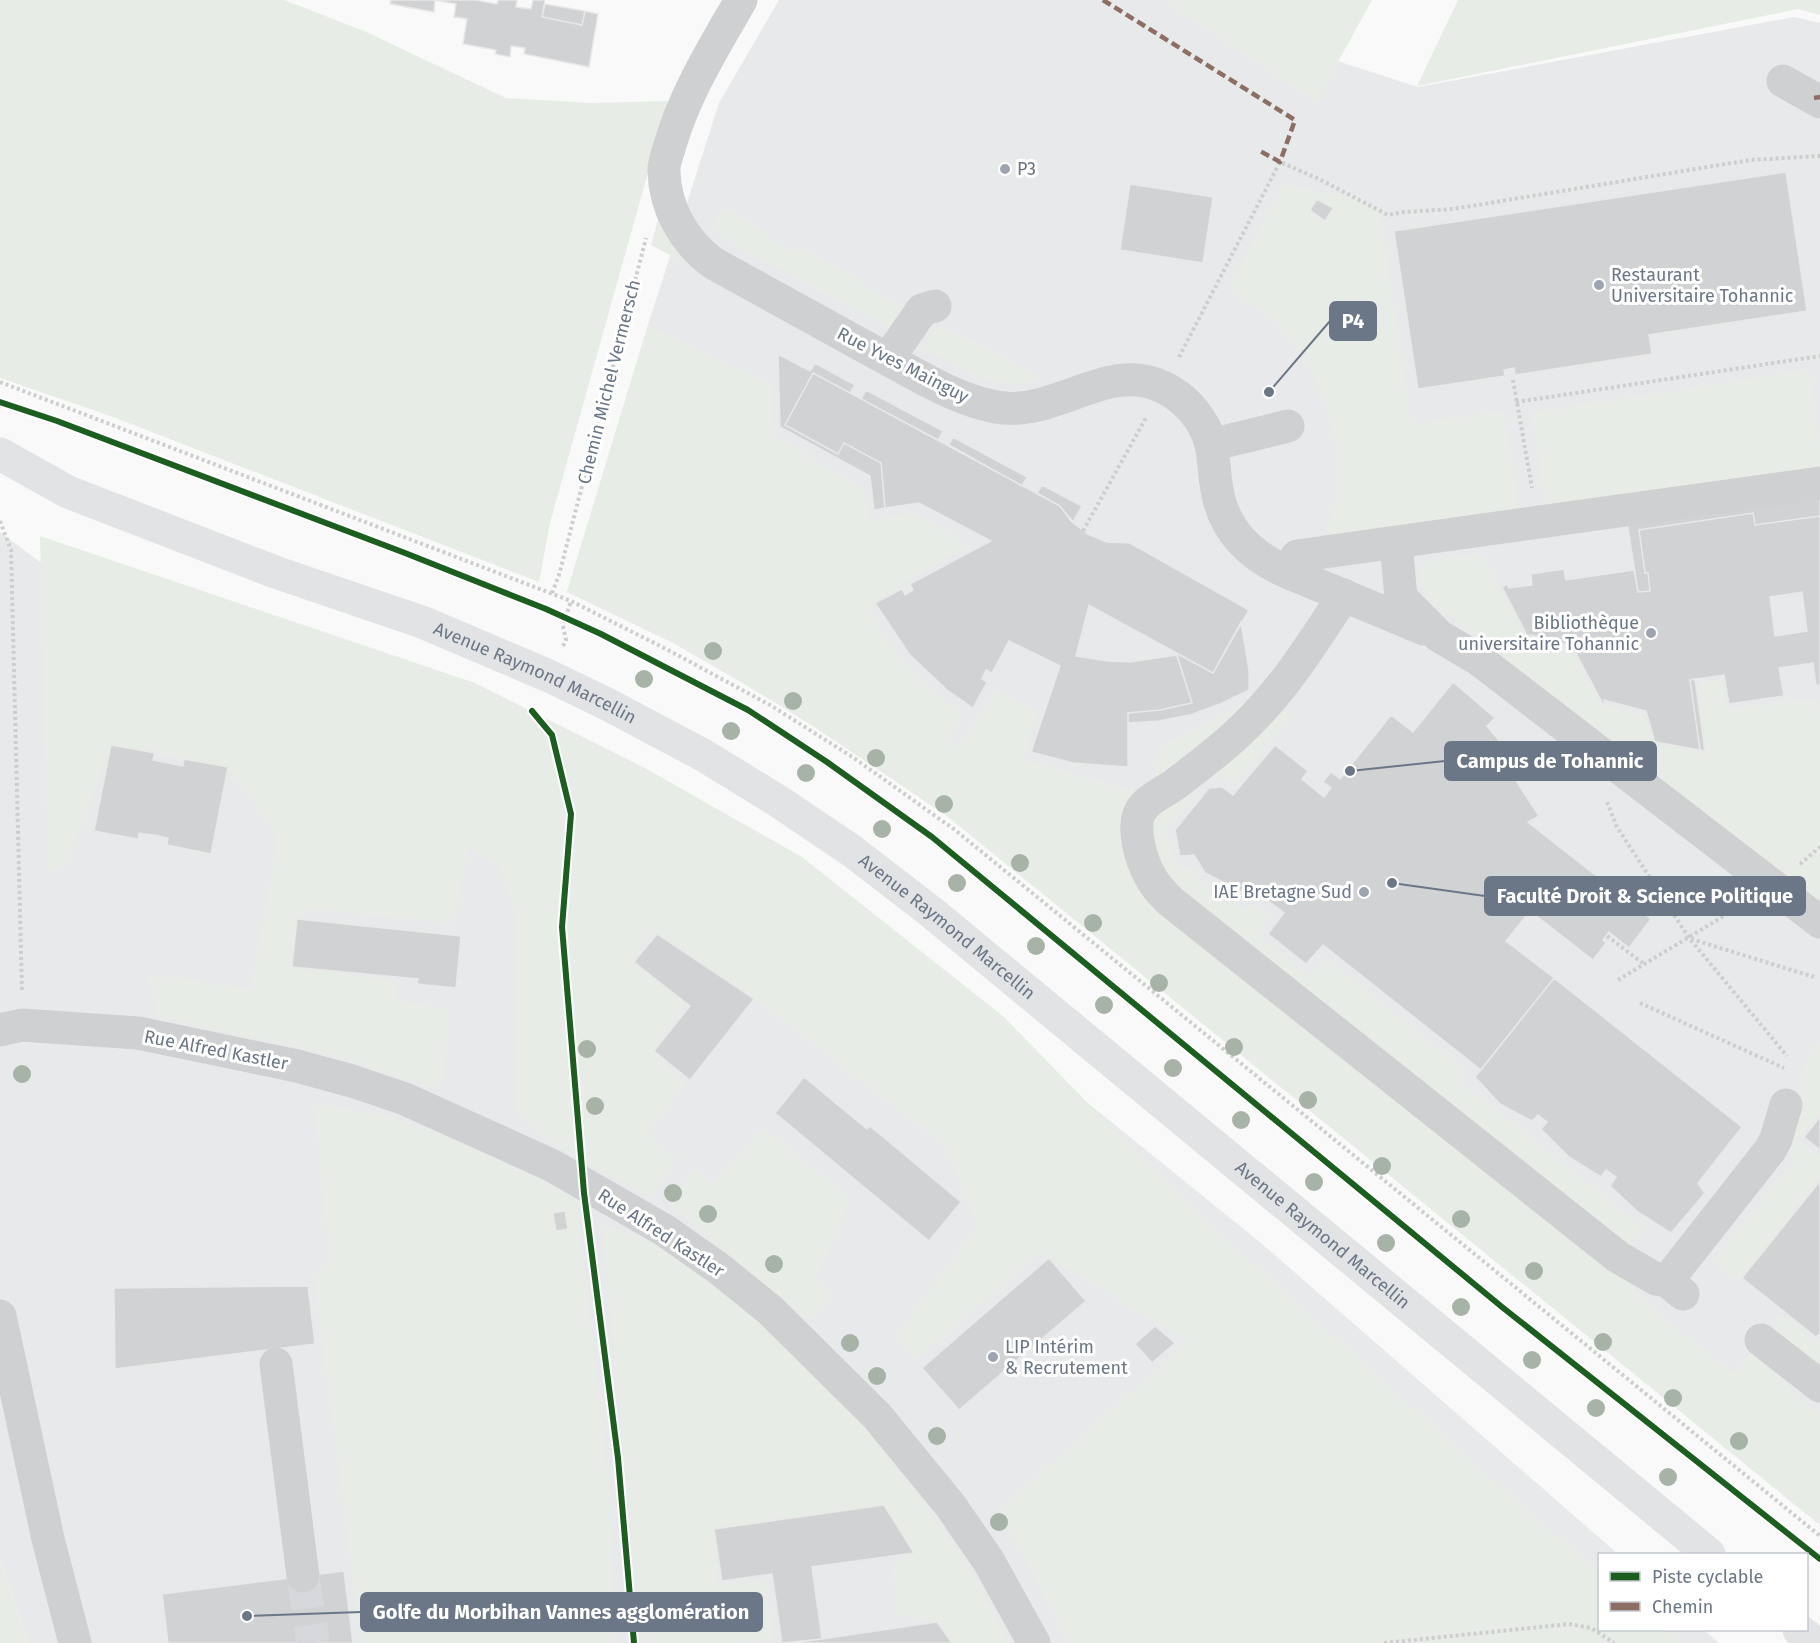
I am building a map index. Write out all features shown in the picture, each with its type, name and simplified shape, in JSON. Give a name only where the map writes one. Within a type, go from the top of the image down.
[{"type":"main road","name":"Avenue Raymond Marcellin","points":[[0,454],[68,492],[275,572],[422,622],[549,675],[703,755],[777,801],[852,851],[930,910],[1708,1553]]},
{"type":"main road","name":"Avenue Raymond Marcellin","points":[[0,479],[68,492]]},
{"type":"main road","points":[[1801,1631],[1815,1643]]},
{"type":"street","name":"Rue Yves Mainguy","points":[[741,0],[685,103],[663,170],[671,209],[699,253],[888,359],[944,389],[975,402],[998,407],[1027,408],[1040,406],[1106,382],[1129,379],[1151,382],[1163,387],[1176,394],[1194,411],[1205,427],[1211,445],[1219,500],[1236,534],[1248,549],[1287,572],[1439,636]]},
{"type":"street","points":[[1783,81],[1820,102]]},
{"type":"street","points":[[888,359],[922,310],[935,306]]},
{"type":"street","points":[[1211,445],[1288,426]]},
{"type":"street","points":[[1287,572],[1297,556],[1820,483]]},
{"type":"street","points":[[1396,542],[1401,598],[1439,636],[1478,659],[1820,922]]},
{"type":"street","points":[[1344,595],[1281,688],[1262,710],[1206,761],[1141,810],[1137,825],[1142,856],[1149,875],[1159,890],[1618,1257],[1675,1288],[1770,1150],[1776,1139],[1786,1105]]},
{"type":"street","name":"Rue Alfred Kastler","points":[[11,1027],[138,1033],[297,1066],[352,1081],[424,1107],[550,1165],[664,1230],[718,1268],[770,1310],[877,1416],[950,1505],[988,1560],[1034,1643]]},
{"type":"street","points":[[0,1316],[48,1539],[75,1643]]},
{"type":"street","points":[[1761,1341],[1820,1386]]},
{"type":"street","points":[[276,1364],[303,1576]]},
{"type":"path","points":[[1083,531],[1215,290],[1280,162],[1319,179],[1388,215],[1453,209],[1750,160],[1820,156]]},
{"type":"path","points":[[1516,402],[1820,356]]},
{"type":"path","points":[[1512,380],[1538,522]]},
{"type":"path","points":[[0,382],[571,601],[770,705],[854,758],[955,830],[1820,1536]]},
{"type":"path","points":[[0,521],[11,550],[11,1027]]},
{"type":"path","points":[[566,618],[571,601]]},
{"type":"path","points":[[555,614],[574,622]]},
{"type":"path","points":[[1604,796],[1617,827],[1689,938],[1787,1056]]},
{"type":"path","points":[[1618,980],[1772,886],[1820,847]]},
{"type":"path","points":[[1606,936],[1644,964]]},
{"type":"path","points":[[1689,938],[1814,977]]},
{"type":"path","points":[[1640,1003],[1784,1068]]},
{"type":"path","points":[[1384,1643],[1569,1624],[1592,1628],[1614,1643]]},
{"type":"shaded area","points":[[0,0],[284,0],[364,31],[506,98],[590,103],[668,101],[550,523],[539,582],[113,417],[0,378]]},
{"type":"shaded area","points":[[779,0],[1177,0],[1294,47],[1418,87],[1794,17],[1820,23],[1820,1525],[947,816],[812,725],[734,678],[673,643],[567,592],[648,325],[719,103]]},
{"type":"shaded area","points":[[1163,0],[1372,0],[1316,102]]},
{"type":"shaded area","points":[[1458,0],[1820,0],[1820,15],[1798,9],[1417,86]]},
{"type":"shaded area","points":[[1284,184],[1362,201],[1380,212],[1411,425],[1503,411],[1519,511],[1345,538],[1326,530],[1337,495],[1338,472],[1332,424],[1324,401],[1302,356],[1273,319],[1229,287]]},
{"type":"shaded area","points":[[723,205],[794,254],[802,247],[906,310],[893,331],[716,234],[713,226]]},
{"type":"shaded area","points":[[659,216],[696,269],[651,245]]},
{"type":"shaded area","points":[[648,325],[732,369],[737,366],[772,385],[774,436],[863,489],[870,520],[913,514],[968,545],[868,605],[883,635],[907,666],[962,714],[948,741],[959,748],[995,692],[1036,712],[1024,760],[1141,793],[1155,783],[1160,747],[1261,694],[1291,717],[1233,783],[1223,777],[1208,779],[1166,828],[1178,868],[1191,869],[1198,883],[1245,909],[1253,903],[1269,918],[1255,935],[1309,976],[1326,959],[1465,1071],[1459,1081],[1643,1228],[1628,1248],[1631,1285],[1665,1320],[1734,1373],[1751,1353],[1820,1415],[1820,1525],[947,816],[813,726],[744,683],[674,643],[567,592]]},
{"type":"shaded area","points":[[939,327],[975,342],[1039,378],[1025,383],[1011,384],[979,376],[949,362],[922,347]]},
{"type":"shaded area","points":[[1809,370],[1820,451],[1820,474],[1546,510],[1532,413]]},
{"type":"shaded area","points":[[0,532],[44,565],[475,683],[535,744],[906,956],[1261,1243],[1617,1553],[1598,1553],[1598,1631],[1705,1631],[1719,1643],[28,1643],[0,1559]]},
{"type":"shaded area","points":[[40,536],[475,683],[645,768],[802,857],[1004,1017],[1183,1201],[1516,1501],[1598,1571],[1598,1631],[1668,1631],[1682,1643],[1070,1643],[999,1511],[1187,1342],[1041,1252],[914,1360],[896,1337],[977,1226],[947,1148],[765,1006],[655,930],[630,961],[684,1002],[654,1051],[685,1085],[647,1131],[675,1160],[650,1197],[555,1145],[517,1114],[516,915],[498,863],[469,847],[453,923],[307,908],[288,967],[394,980],[396,1001],[449,1009],[444,1078],[433,1088],[323,1053],[158,1017],[148,974],[251,990],[278,836],[228,767],[111,745],[67,861],[48,875]]},
{"type":"shaded area","points":[[1481,554],[1528,640],[1571,650],[1601,706],[1645,717],[1654,745],[1707,754],[1698,683],[1722,679],[1727,709],[1817,699],[1820,723],[1820,906],[1433,603],[1419,582],[1421,562]]},
{"type":"shaded area","points":[[1820,1042],[1820,1112],[1798,1140],[1820,1157],[1820,1177],[1738,1281],[1712,1261],[1796,1160],[1791,1156],[1791,1150],[1800,1081],[1808,1058]]},
{"type":"shaded area","points":[[314,1103],[392,1117],[519,1165],[576,1195],[609,1491],[615,1643],[361,1643],[314,1277],[330,1262]]},
{"type":"shaded area","points":[[762,1128],[851,1199],[815,1279],[831,1295],[809,1321],[669,1204],[694,1168],[713,1184]]},
{"type":"shaded area","points":[[602,1226],[676,1249],[846,1401],[967,1563],[1008,1643],[952,1643],[937,1622],[896,1615],[893,1565],[914,1553],[884,1505],[715,1529],[716,1584],[766,1582],[773,1640],[736,1643],[642,1643]]},
{"type":"shaded area","points":[[1780,1315],[1817,1342],[1820,1339],[1820,1375],[1767,1332]]},
{"type":"shaded area","points":[[0,1559],[28,1643],[0,1643]]},
{"type":"building","points":[[391,0],[435,0],[434,12],[390,4]]},
{"type":"building","points":[[435,0],[475,0],[497,4],[498,0],[517,0],[516,7],[531,9],[533,0],[545,0],[542,17],[582,25],[585,11],[598,14],[589,67],[524,54],[525,48],[511,46],[510,57],[495,54],[496,50],[463,44],[467,19],[454,17],[456,4]]},
{"type":"building","points":[[545,4],[585,11],[582,25],[542,17]]},
{"type":"building","points":[[1786,172],[1807,311],[1649,335],[1652,354],[1515,375],[1514,368],[1504,370],[1505,376],[1418,389],[1394,231]]},
{"type":"building","points":[[1130,184],[1213,197],[1203,263],[1120,250]]},
{"type":"building","points":[[1317,199],[1333,208],[1325,221],[1310,210]]},
{"type":"building","points":[[778,354],[810,371],[815,363],[855,385],[850,393],[813,373],[785,425],[838,454],[844,443],[881,463],[885,508],[874,510],[870,476],[780,427]]},
{"type":"building","points":[[813,373],[1060,506],[1071,521],[1088,534],[1107,542],[1130,543],[1249,610],[1213,673],[1089,605],[1076,656],[1129,662],[1177,655],[1192,703],[1160,710],[1128,713],[1128,767],[1073,763],[1031,752],[1060,666],[1009,641],[992,673],[986,670],[982,679],[987,682],[973,708],[947,690],[910,655],[875,603],[902,589],[905,595],[913,590],[910,584],[991,541],[919,503],[885,508],[881,463],[844,443],[838,454],[785,425]]},
{"type":"building","points":[[866,390],[943,431],[938,440],[861,399]]},
{"type":"building","points":[[953,437],[1027,477],[1022,486],[949,445]]},
{"type":"building","points":[[1042,485],[1082,506],[1073,522],[1060,506],[1037,493]]},
{"type":"building","points":[[1820,494],[1820,516],[1755,525],[1753,513],[1639,530],[1650,591],[1638,592],[1627,522]]},
{"type":"building","name":"Bibliothèque universitaire Tohannic","points":[[1753,513],[1755,525],[1820,516],[1820,685],[1816,685],[1813,663],[1779,668],[1784,696],[1729,704],[1724,675],[1690,680],[1700,750],[1655,742],[1646,711],[1604,700],[1605,704],[1603,704],[1572,646],[1530,635],[1532,639],[1529,639],[1502,587],[1507,584],[1509,588],[1532,585],[1531,574],[1564,569],[1566,580],[1634,570],[1638,592],[1650,591],[1639,530]],"holes":[[[1802,592],[1807,631],[1775,636],[1770,597]]]},
{"type":"building","points":[[1241,622],[1249,670],[1249,690],[1190,715],[1159,721],[1128,723],[1128,713],[1160,710],[1192,703],[1176,653],[1213,673]]},
{"type":"building","points":[[1695,679],[1705,751],[1700,750],[1690,680]]},
{"type":"building","points":[[1453,682],[1495,718],[1487,726],[1520,766],[1511,773],[1539,816],[1528,822],[1651,919],[1629,948],[1609,932],[1603,940],[1606,943],[1593,960],[1530,911],[1506,941],[1554,978],[1481,1070],[1323,945],[1306,964],[1268,934],[1284,913],[1253,889],[1248,895],[1205,873],[1194,855],[1180,856],[1175,830],[1209,788],[1222,787],[1233,795],[1275,745],[1308,771],[1302,779],[1324,797],[1331,788],[1323,782],[1331,772],[1340,779],[1391,715],[1413,732]]},
{"type":"building","points":[[111,745],[155,753],[153,760],[183,766],[184,759],[228,767],[211,854],[167,845],[168,838],[154,835],[139,833],[138,839],[94,831]]},
{"type":"building","points":[[297,919],[461,936],[456,988],[417,984],[418,979],[292,967]]},
{"type":"building","points":[[657,934],[754,999],[690,1080],[654,1051],[690,1006],[634,962]]},
{"type":"building","points":[[1554,978],[1742,1127],[1698,1183],[1705,1193],[1671,1233],[1638,1212],[1610,1186],[1616,1177],[1606,1170],[1601,1177],[1569,1157],[1541,1129],[1547,1122],[1538,1115],[1532,1121],[1500,1104],[1475,1077]]},
{"type":"building","points":[[804,1077],[867,1129],[870,1126],[961,1202],[929,1241],[775,1113]]},
{"type":"building","points":[[1820,1117],[1820,1150],[1804,1137]]},
{"type":"building","points":[[1820,1181],[1820,1333],[1816,1337],[1742,1278]]},
{"type":"building","points":[[565,1211],[568,1229],[556,1231],[553,1213]]},
{"type":"building","points":[[1049,1258],[1086,1301],[959,1410],[922,1368]]},
{"type":"building","points":[[308,1286],[315,1344],[115,1369],[114,1288]]},
{"type":"building","points":[[1155,1326],[1175,1343],[1152,1363],[1135,1344]]},
{"type":"building","points":[[884,1505],[914,1553],[812,1567],[822,1639],[782,1643],[772,1574],[722,1581],[714,1529]]},
{"type":"building","points":[[344,1571],[353,1643],[168,1643],[162,1594]]},
{"type":"building","points":[[937,1622],[952,1643],[791,1643],[822,1639]]},
{"type":"tunnel","points":[[303,1576],[313,1643]]},
{"type":"marked path","points":[[1103,0],[1295,120],[1280,162],[1260,151]]},
{"type":"marked path","points":[[1814,98],[1820,97]]},
{"type":"cycle path","points":[[0,402],[57,421],[546,609],[601,634],[748,710],[827,762],[932,837],[1502,1307],[1820,1559]]},
{"type":"cycle path","points":[[532,711],[552,735],[571,814],[562,927],[584,1193],[618,1458],[634,1643]]},
{"type":"place","name":"P3","points":[[1005,169]]},
{"type":"place","name":"Restaurant Universitaire Tohannic","points":[[1599,285]]},
{"type":"place","name":"P4","points":[[1269,392]]},
{"type":"place","name":"Bibliothèque universitaire Tohannic","points":[[1651,633]]},
{"type":"place","name":"Campus de Tohannic","points":[[1350,771]]},
{"type":"place","name":"Faculté Droit & Science Politique","points":[[1392,883]]},
{"type":"place","name":"IAE Bretagne Sud","points":[[1364,892]]},
{"type":"place","name":"LIP Intérim & Recrutement","points":[[993,1357]]},
{"type":"place","name":"Golfe du Morbihan Vannes agglomération","points":[[247,1616]]}]
